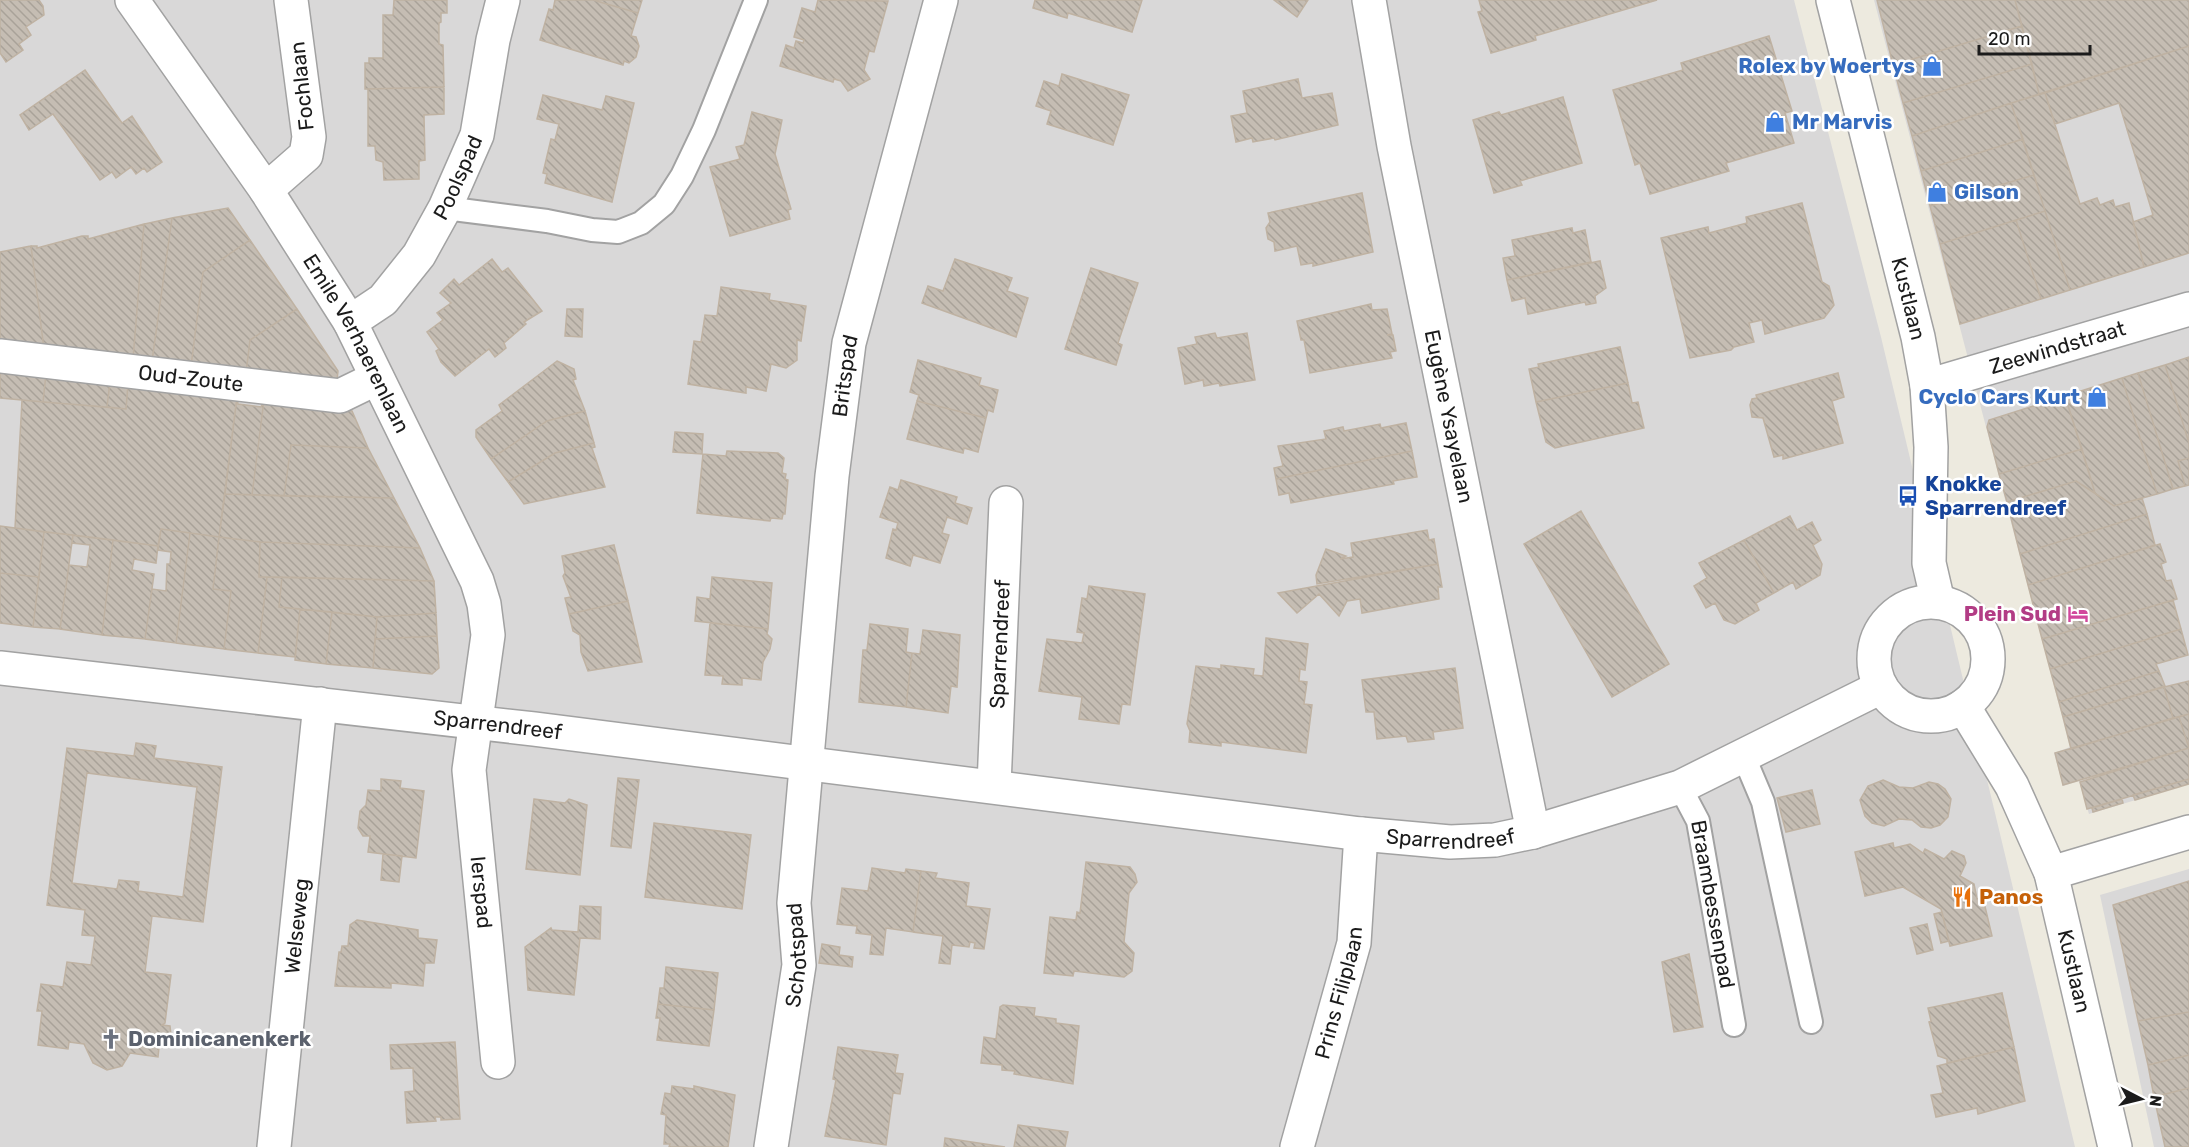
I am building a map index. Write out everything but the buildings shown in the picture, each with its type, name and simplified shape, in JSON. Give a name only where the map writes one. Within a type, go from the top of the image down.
[{"type":"street","name":"Emile Verhaerenlaan","points":[[132,0],[266,190],[350,322],[462,546],[484,604],[488,635],[476,723]]},
{"type":"street","name":"Fochlaan","points":[[266,190],[306,155],[309,137],[291,0]]},
{"type":"street","name":"Poolspad","points":[[350,322],[383,300],[419,255],[445,208],[477,135],[493,40],[503,0]]},
{"type":"street","name":"Britspad","points":[[806,762],[832,476],[849,343],[941,0]]},
{"type":"street","name":"Eugène Ysayelaan","points":[[1369,0],[1397,158],[1533,832]]},
{"type":"street","name":"Kustlaan","points":[[1833,0],[1896,242],[1927,386],[1931,447],[1929,563],[1938,602]]},
{"type":"street","name":"Zeewindstraat","points":[[1927,386],[2189,309]]},
{"type":"street","name":"Oud-Zoute","points":[[0,356],[340,396],[377,378]]},
{"type":"street","name":"Sparrendreef","points":[[994,786],[1006,503]]},
{"type":"street","points":[[1938,602],[1956,608],[1972,619],[1983,636],[1988,655],[1986,674],[1977,692],[1963,706],[1945,714],[1923,716],[1903,709],[1890,699],[1881,687],[1874,660],[1877,640],[1886,624],[1900,610],[1918,603],[1938,602]]},
{"type":"street","name":"Sparrendreef","points":[[0,668],[806,762],[1361,834],[1450,842],[1495,840],[1533,832],[1680,787],[1881,687]]},
{"type":"street","name":"Welseweg","points":[[274,1147],[320,704]]},
{"type":"street","name":"Kustlaan","points":[[1963,706],[2012,786],[2051,873],[2115,1147]]},
{"type":"street","name":"Ierspad","points":[[476,723],[469,770],[498,1062]]},
{"type":"street","name":"Schotspad","points":[[771,1147],[799,965],[794,903],[806,762]]},
{"type":"street","points":[[2051,873],[2189,832]]},
{"type":"street","name":"Prins Filiplaan","points":[[1297,1147],[1354,943],[1361,834]]},
{"type":"lane","points":[[445,208],[618,232],[641,223],[664,204],[682,176],[704,130],[756,0]]},
{"type":"lane","points":[[1744,757],[1763,802],[1810,1022]]},
{"type":"lane","name":"Braambessenpad","points":[[1680,787],[1698,821],[1734,1025]]},
{"type":"shaded area","points":[[0,0],[1794,0],[1881,337],[2075,1147],[0,1147]]},
{"type":"shaded area","points":[[1874,0],[2189,0],[2189,784],[2089,814],[2079,781],[2063,786],[2054,753],[2070,747]]},
{"type":"shaded area","points":[[2189,869],[2189,1147],[2154,1147],[2100,895]]},
{"type":"place","name":"Rolex by Woertys","points":[[1932,66]]},
{"type":"place","name":"Mr Marvis","points":[[1775,122]]},
{"type":"place","name":"Gilson","points":[[1937,192]]},
{"type":"place","name":"Cyclo Cars Kurt","points":[[2097,397]]},
{"type":"place","name":"Knokke Sparrendreef","points":[[1908,496]]},
{"type":"place","name":"Plein Sud","points":[[2078,614]]},
{"type":"place","name":"Panos","points":[[1962,897]]},
{"type":"place","name":"Dominicanenkerk","points":[[111,1039]]}]
